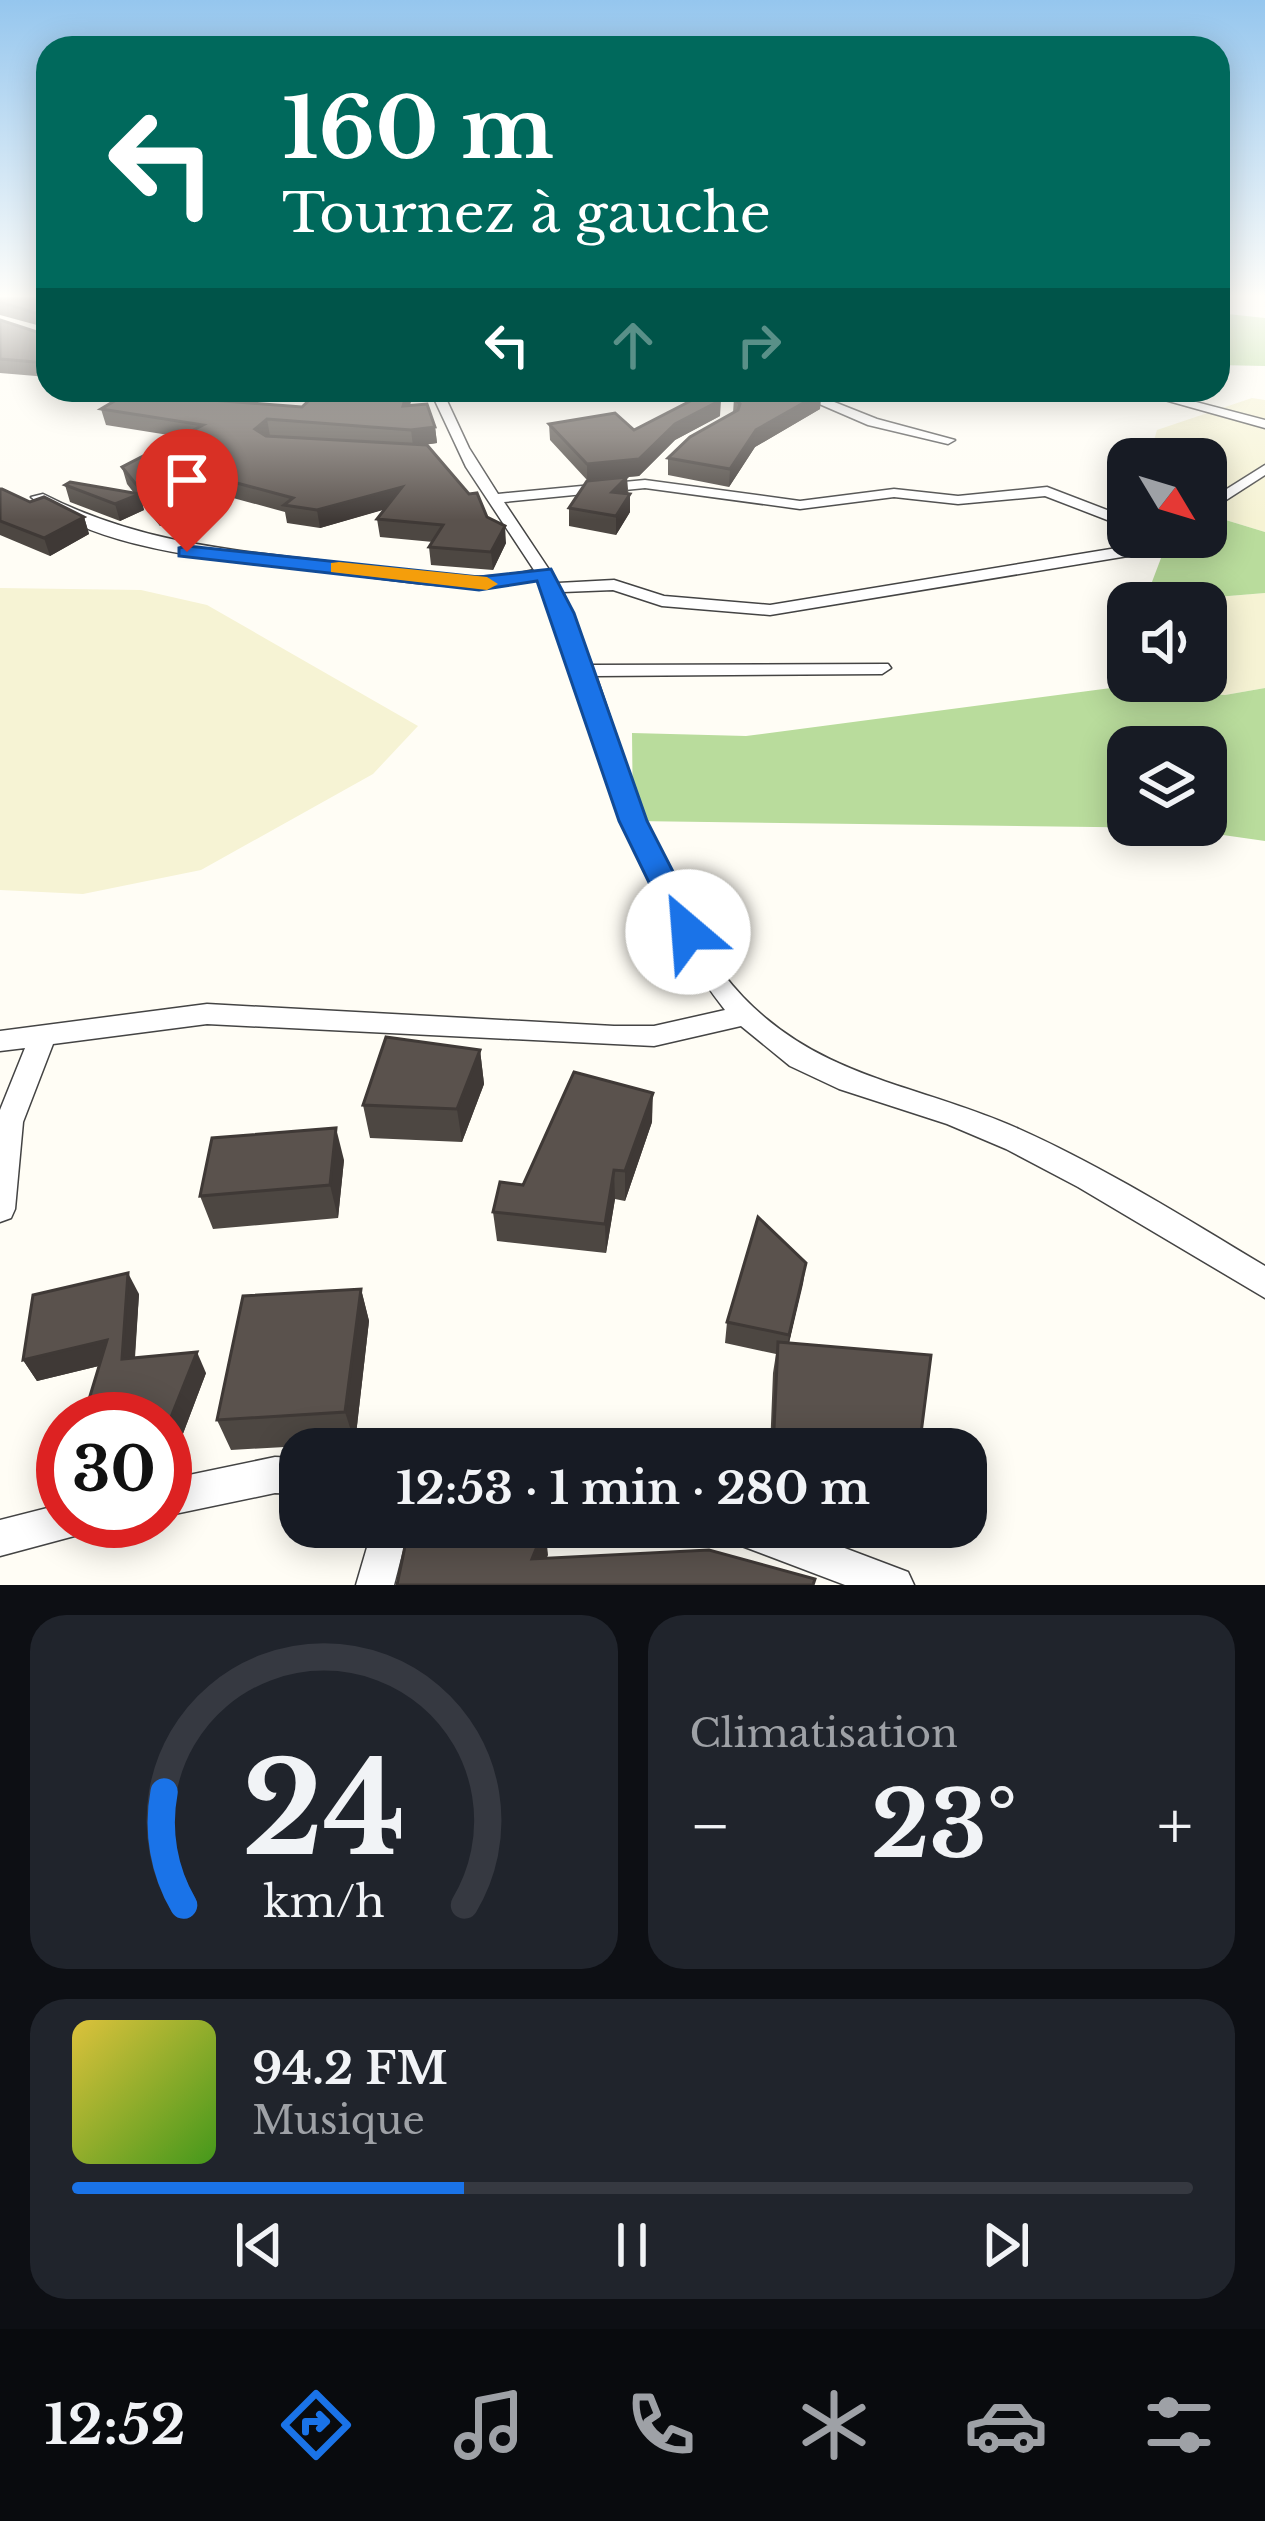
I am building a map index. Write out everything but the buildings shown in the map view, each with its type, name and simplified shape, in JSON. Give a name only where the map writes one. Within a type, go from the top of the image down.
[{"type":"street","points":[[439,402],[453,449],[548,581],[633,821],[707,970],[743,1016],[781,1048],[826,1070],[977,1124],[1043,1154],[1265,1282]]},
{"type":"street","points":[[823,402],[873,422],[948,440]]},
{"type":"street","points":[[1181,402],[1265,424]]},
{"type":"street","points":[[1227,495],[1265,469]]},
{"type":"street","points":[[645,484],[658,470]]},
{"type":"street","points":[[494,500],[645,484],[800,505],[895,493],[958,500],[1047,491],[1107,515]]},
{"type":"street","points":[[38,497],[84,522],[210,556],[479,584],[614,585],[662,601],[770,610],[1107,554]]},
{"type":"street","points":[[583,671],[882,668]]},
{"type":"street","points":[[0,1040],[207,1014],[654,1036],[743,1016]]},
{"type":"street","points":[[0,1209],[9,1122],[44,1034]]},
{"type":"street","points":[[192,1492],[279,1475]]},
{"type":"street","points":[[0,1538],[36,1529]]},
{"type":"street","points":[[375,1585],[385,1548]]},
{"type":"street","points":[[796,1548],[896,1585]]},
{"type":"shaded area","points":[[1252,398],[1265,400],[1265,532],[1227,520],[1227,438],[1155,438],[1157,430]]},
{"type":"shaded area","points":[[0,588],[141,590],[207,605],[418,726],[373,774],[201,870],[83,894],[0,890]]},
{"type":"shaded area","points":[[1265,593],[1265,688],[1227,695],[1227,596]]},
{"type":"green space","points":[[1227,520],[1265,532],[1265,593],[1227,596],[1227,582],[1152,582],[1161,558],[1227,558]]},
{"type":"green space","points":[[1265,688],[1265,841],[1227,836],[1227,726],[1107,726],[1107,827],[633,821],[632,733],[746,736],[1107,689],[1107,702],[1227,702],[1227,695]]},
{"type":"slow traffic","points":[[339,568],[487,584]]},
{"type":"route","points":[[187,552],[479,584],[544,573],[563,613],[633,821],[688,932]]}]
